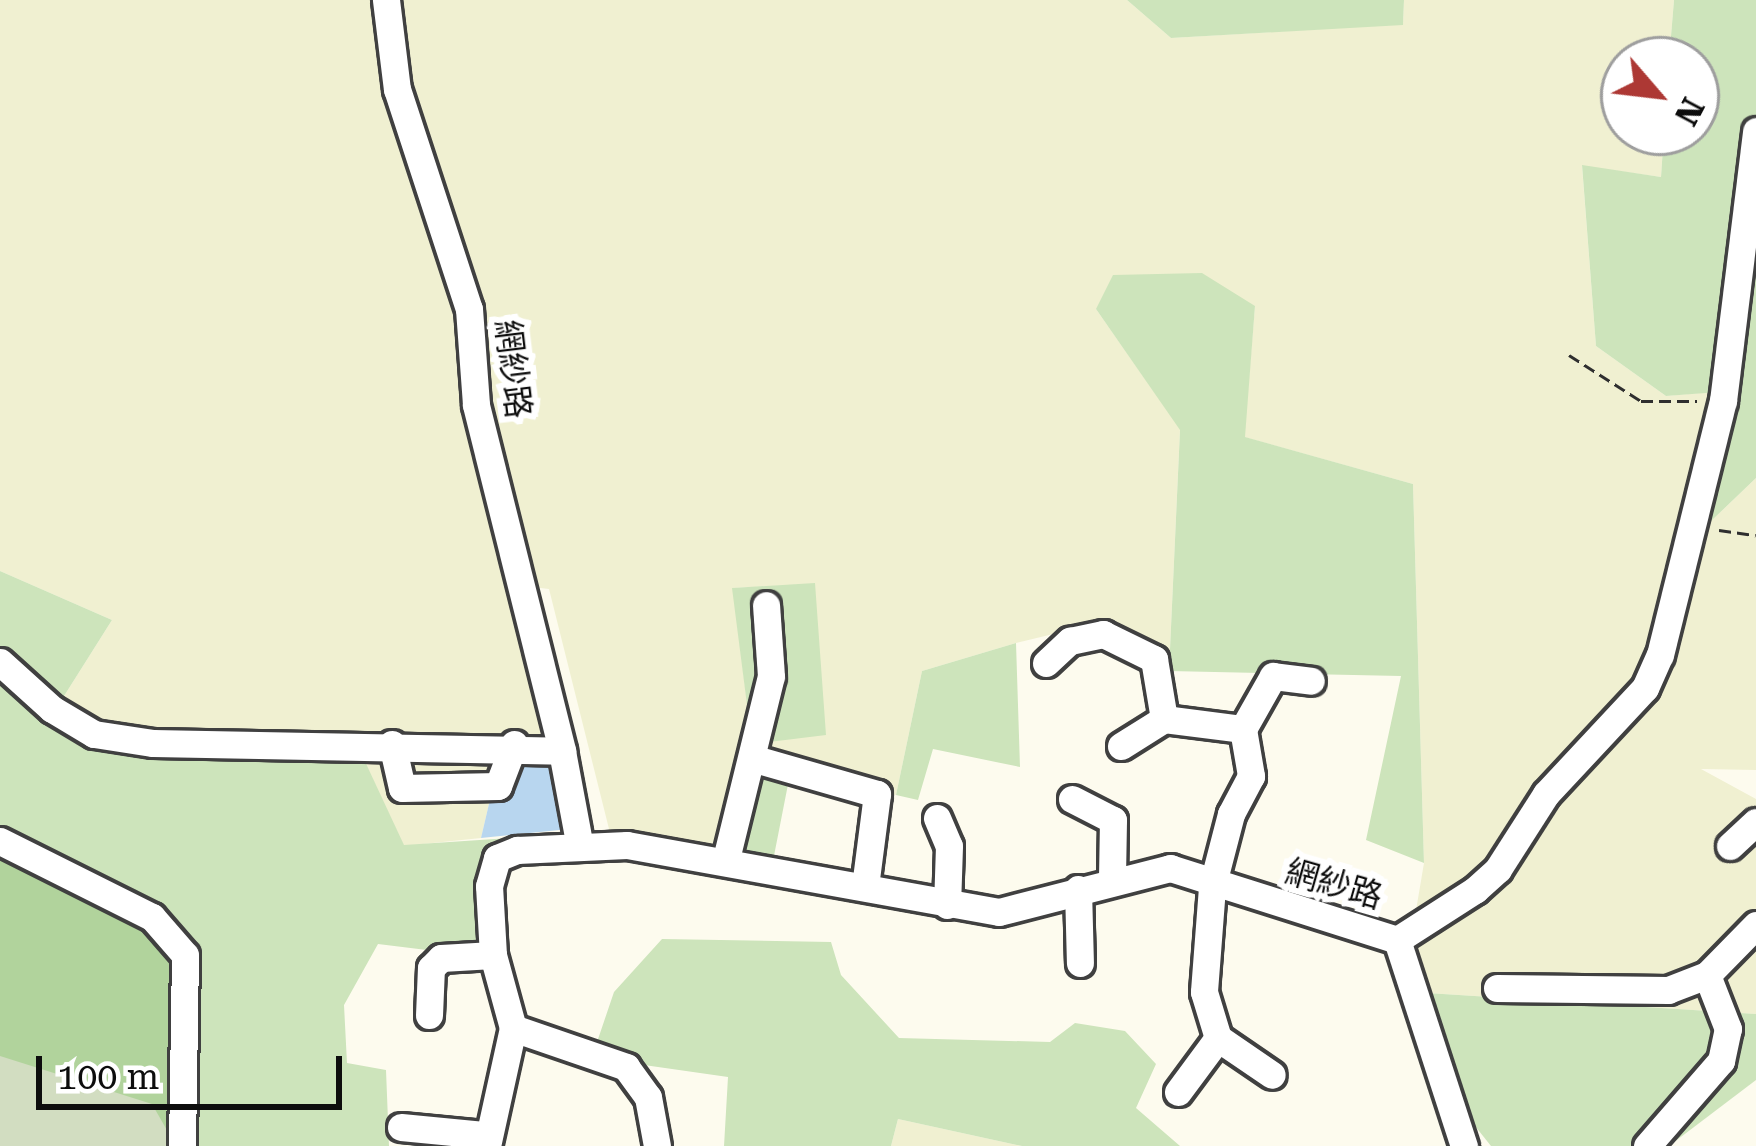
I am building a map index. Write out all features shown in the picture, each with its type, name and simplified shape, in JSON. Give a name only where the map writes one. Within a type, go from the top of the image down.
[{"type":"street","name":"網紗路","points":[[386,0],[397,89],[469,309],[476,405],[562,751],[579,842],[726,859],[999,912],[1112,878],[1170,868],[1212,887],[1397,940],[1498,869],[1546,794],[1645,688],[1693,526],[1723,401],[1756,131]]},
{"type":"street","points":[[726,859],[755,759],[771,676],[766,605]]},
{"type":"street","points":[[1046,663],[1070,640],[1103,634],[1131,644],[1154,659],[1163,719]]},
{"type":"street","points":[[0,662],[94,734],[153,743],[514,744],[562,751]]},
{"type":"street","points":[[1272,1076],[1218,1038],[1204,992],[1212,887],[1231,814],[1251,776],[1244,729],[1274,676],[1311,681]]},
{"type":"street","points":[[1121,746],[1163,719],[1244,729]]},
{"type":"street","points":[[392,744],[402,788],[498,786],[514,744]]},
{"type":"street","points":[[755,759],[877,794],[865,887]]},
{"type":"street","points":[[1072,800],[1112,820],[1112,878]]},
{"type":"street","points":[[937,818],[949,846],[947,905]]},
{"type":"street","points":[[1730,846],[1756,822]]},
{"type":"street","points":[[0,841],[152,917],[185,955],[182,1146]]},
{"type":"street","points":[[401,1126],[486,1140],[513,1028],[493,955],[489,886],[496,858],[579,842]]},
{"type":"street","points":[[1078,889],[1080,963]]},
{"type":"street","points":[[1497,988],[1669,990],[1707,975],[1756,925]]},
{"type":"street","points":[[1397,940],[1465,1146]]},
{"type":"street","points":[[429,1016],[431,968],[441,958],[493,955]]},
{"type":"street","points":[[1647,1146],[1705,1089],[1721,1060],[1728,1029],[1707,975]]},
{"type":"street","points":[[513,1028],[626,1067],[648,1097],[657,1146]]},
{"type":"street","points":[[1178,1092],[1218,1038]]},
{"type":"path","points":[[1569,355],[1640,401],[1723,401]]},
{"type":"path","points":[[1693,526],[1756,535]]},
{"type":"green space","points":[[0,0],[1127,0],[1171,38],[1403,24],[1404,0],[1674,0],[1671,36],[1600,36],[1600,156],[1662,156],[1661,177],[1582,166],[1596,346],[1666,396],[1733,390],[1702,542],[1708,524],[1756,478],[1756,770],[1701,769],[1756,799],[1756,1014],[1427,993],[1411,940],[1424,863],[1413,484],[1244,437],[1255,306],[1096,309],[1180,429],[1169,671],[1074,629],[1016,643],[922,671],[896,795],[791,770],[764,772],[815,584],[733,588],[752,744],[734,856],[610,833],[549,589],[516,585],[548,742],[155,747],[59,704],[112,620],[0,571]]},
{"type":"green space","points":[[1127,0],[1404,0],[1403,25],[1171,38]]},
{"type":"green space","points":[[1674,0],[1756,0],[1756,478],[1708,524],[1732,391],[1666,396],[1596,346],[1582,165],[1661,177],[1662,156],[1720,156],[1720,36],[1671,36]]},
{"type":"green space","points":[[1202,273],[1255,306],[1245,437],[1413,484],[1424,863],[1366,840],[1401,676],[1169,671],[1180,430],[1096,309],[1113,275]]},
{"type":"green space","points":[[0,571],[112,620],[59,704],[98,733],[362,755],[404,845],[589,833],[504,863],[500,959],[378,944],[344,1005],[347,1063],[386,1070],[389,1146],[184,1146],[0,838]]},
{"type":"green space","points":[[815,583],[826,735],[769,742],[765,772],[791,769],[772,866],[734,856],[752,744],[732,588]]},
{"type":"green space","points":[[1016,643],[1020,767],[933,749],[918,800],[896,795],[922,671]]},
{"type":"green space","points":[[362,756],[499,761],[481,838],[404,846]]},
{"type":"green space","points":[[0,836],[137,890],[185,955],[184,1146],[0,1146]]},
{"type":"green space","points":[[662,939],[831,942],[841,975],[899,1038],[1050,1042],[1075,1023],[1125,1031],[1156,1064],[1136,1108],[1180,1146],[1022,1146],[898,1119],[891,1146],[724,1146],[728,1077],[630,1063],[595,1048],[614,992]]},
{"type":"green space","points":[[1427,993],[1756,1014],[1756,1080],[1669,1146],[1491,1146],[1475,1126]]},
{"type":"green space","points":[[0,1056],[152,1104],[176,1146],[0,1146]]},
{"type":"green space","points":[[898,1119],[1022,1146],[891,1146]]},
{"type":"water","points":[[499,761],[563,765],[569,829],[481,838]]}]
